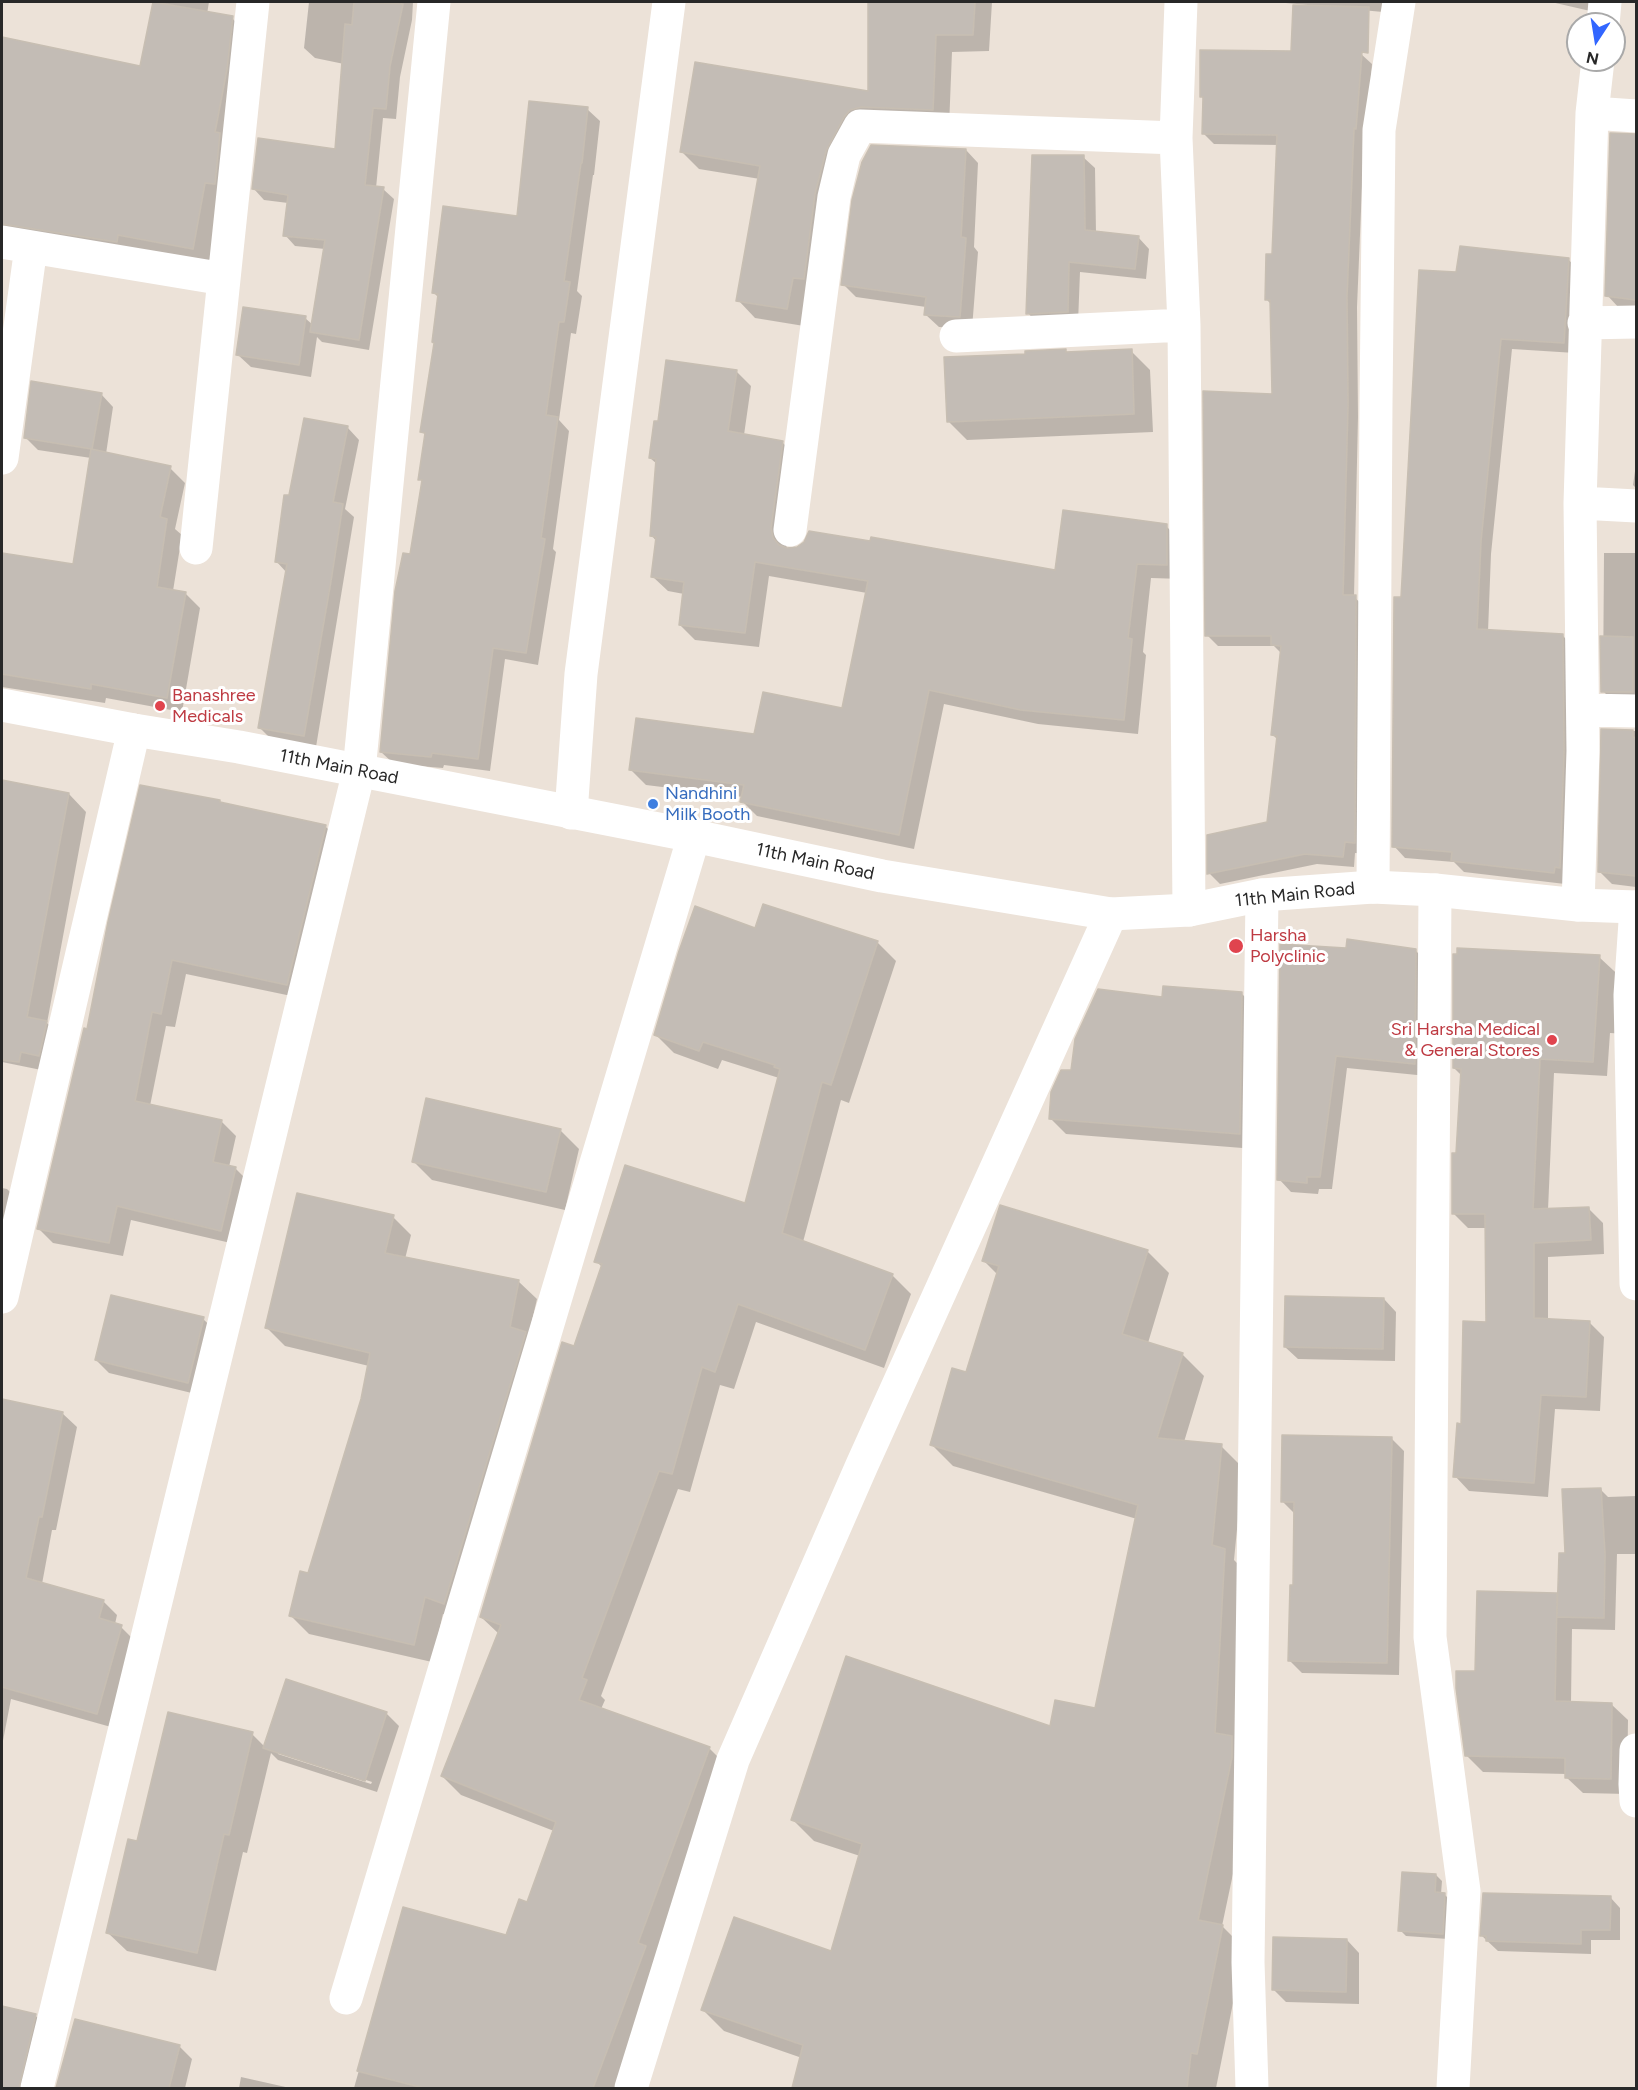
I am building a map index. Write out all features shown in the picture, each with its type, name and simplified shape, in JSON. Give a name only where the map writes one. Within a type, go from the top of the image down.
[{"type":"street","points":[[196,548],[253,2]]},
{"type":"street","points":[[37,2088],[359,771],[434,2]]},
{"type":"street","points":[[571,813],[581,674],[669,2]]},
{"type":"street","points":[[1181,2],[1176,138],[1184,325],[1189,910]]},
{"type":"street","points":[[1373,887],[1379,130],[1399,2]]},
{"type":"street","points":[[1578,905],[1583,751],[1580,503],[1584,323],[1592,113],[1597,72]]},
{"type":"street","points":[[1592,113],[1636,116]]},
{"type":"street","points":[[790,530],[834,196],[844,155],[860,126],[1176,138]]},
{"type":"street","points":[[2,458],[16,244],[224,279]]},
{"type":"street","points":[[1584,323],[1636,322]]},
{"type":"street","points":[[956,336],[1184,325]]},
{"type":"street","points":[[1580,503],[1636,506]]},
{"type":"street","name":"11th Main Road","points":[[2,705],[239,747],[694,836],[882,876],[1112,914],[1189,910],[1262,895],[1373,887],[1435,890],[1578,905],[1636,907]]},
{"type":"street","points":[[1583,710],[1636,711]]},
{"type":"street","points":[[2,1297],[134,730]]},
{"type":"street","points":[[346,1998],[694,836]]},
{"type":"street","points":[[1435,890],[1430,1637],[1464,1892],[1454,2088]]},
{"type":"street","points":[[1252,2088],[1248,1962],[1262,895]]},
{"type":"street","points":[[1636,907],[1630,995],[1636,1284]]},
{"type":"street","points":[[631,2088],[734,1760],[862,1465],[1112,914]]},
{"type":"street","points":[[1636,1750],[1636,1801]]},
{"type":"building","points":[[153,2],[233,16],[227,69],[215,132],[220,133],[215,184],[205,183],[193,249],[118,235],[117,242],[2,224],[2,37],[140,66]]},
{"type":"building","points":[[354,2],[403,4],[390,66],[386,109],[373,108],[365,185],[384,187],[359,340],[310,332],[325,240],[283,236],[288,195],[252,189],[258,138],[335,149],[345,24],[352,25]]},
{"type":"building","points":[[868,2],[975,2],[973,35],[936,35],[933,110],[861,107],[850,110],[844,117],[826,151],[815,194],[804,279],[793,278],[787,309],[736,301],[760,166],[680,152],[695,62],[868,91]]},
{"type":"building","points":[[1293,5],[1369,7],[1368,53],[1362,52],[1356,129],[1354,128],[1347,296],[1348,405],[1343,595],[1356,595],[1355,843],[1345,842],[1343,857],[1305,854],[1207,874],[1207,835],[1267,822],[1277,736],[1271,735],[1281,646],[1271,645],[1271,636],[1205,636],[1203,391],[1272,394],[1270,300],[1265,300],[1266,254],[1272,254],[1277,135],[1202,134],[1203,97],[1200,97],[1200,50],[1291,51]]},
{"type":"building","points":[[529,101],[588,107],[564,281],[570,282],[564,322],[559,322],[546,415],[558,417],[541,538],[545,539],[526,653],[493,648],[478,759],[432,753],[431,757],[380,752],[395,591],[403,553],[410,554],[422,480],[418,480],[425,433],[420,432],[434,343],[432,342],[438,294],[432,293],[443,206],[517,216]]},
{"type":"building","points":[[1610,133],[1636,134],[1636,300],[1605,296]]},
{"type":"building","points":[[871,145],[966,149],[961,237],[966,238],[960,317],[924,315],[926,297],[841,285],[852,200],[862,162]]},
{"type":"building","points":[[1032,155],[1084,155],[1085,230],[1139,236],[1135,269],[1069,262],[1068,312],[1026,314]]},
{"type":"building","points":[[1460,246],[1569,258],[1564,343],[1501,339],[1481,541],[1477,629],[1563,634],[1564,751],[1560,868],[1555,867],[1554,873],[1451,861],[1452,852],[1392,847],[1394,597],[1401,597],[1419,270],[1456,272]]},
{"type":"building","points":[[243,307],[306,316],[299,365],[236,355]]},
{"type":"building","points":[[1066,349],[1066,352],[1132,349],[1134,414],[947,422],[944,357],[1025,354],[1025,351]]},
{"type":"building","points":[[666,360],[737,370],[728,431],[783,441],[771,528],[773,538],[779,545],[787,548],[797,547],[804,542],[809,531],[870,541],[871,537],[1055,570],[1063,510],[1167,524],[1167,565],[1137,564],[1128,638],[1132,639],[1124,720],[1021,710],[929,690],[899,835],[740,802],[744,785],[629,770],[636,718],[754,734],[763,692],[842,708],[868,581],[755,562],[745,633],[679,625],[684,582],[651,577],[656,537],[650,536],[656,459],[649,458],[654,421],[658,421]]},
{"type":"building","points":[[31,381],[102,393],[92,449],[24,438]]},
{"type":"building","points":[[304,418],[348,426],[333,502],[343,504],[304,736],[258,728],[287,564],[275,562],[284,495],[289,495]]},
{"type":"building","points":[[91,449],[171,466],[160,517],[167,519],[157,587],[186,592],[167,698],[91,684],[91,689],[2,674],[2,553],[73,564]]},
{"type":"building","points":[[1600,636],[1633,637],[1633,692],[1601,692]]},
{"type":"building","points":[[1601,729],[1633,730],[1633,737],[1636,738],[1636,876],[1598,872]]},
{"type":"building","points":[[2,780],[69,793],[27,1017],[47,1021],[39,1056],[21,1052],[19,1062],[2,1060]]},
{"type":"building","points":[[140,785],[220,800],[220,802],[326,825],[287,985],[172,960],[161,1014],[152,1012],[135,1101],[222,1120],[213,1162],[236,1167],[221,1231],[117,1206],[109,1243],[37,1229],[84,1028],[87,1029],[108,922]]},
{"type":"building","points":[[763,904],[878,941],[831,1085],[822,1082],[782,1233],[893,1274],[865,1350],[738,1304],[715,1372],[702,1367],[672,1474],[659,1471],[582,1678],[587,1680],[579,1700],[710,1747],[638,1943],[646,1946],[593,2088],[424,2088],[357,2071],[403,1907],[506,1935],[519,1899],[527,1902],[556,1822],[441,1776],[501,1625],[480,1617],[562,1342],[574,1346],[602,1264],[594,1262],[625,1165],[745,1203],[780,1069],[774,1067],[775,1065],[703,1042],[699,1051],[654,1035],[695,906],[755,928]]},
{"type":"building","points":[[1347,939],[1416,949],[1415,1064],[1336,1056],[1320,1177],[1307,1177],[1307,1183],[1277,1180],[1280,944],[1346,948]]},
{"type":"building","points":[[1457,948],[1600,955],[1593,1062],[1540,1059],[1533,1209],[1589,1207],[1591,1240],[1534,1243],[1534,1318],[1590,1321],[1586,1397],[1541,1395],[1534,1483],[1453,1477],[1457,1423],[1461,1424],[1463,1321],[1486,1322],[1485,1214],[1452,1214],[1452,1153],[1456,1153],[1461,1069],[1453,1068],[1453,954],[1457,954]]},
{"type":"building","points":[[1163,986],[1242,992],[1240,1134],[1049,1119],[1051,1092],[1061,1070],[1071,1070],[1075,1039],[1098,989],[1162,997]]},
{"type":"building","points":[[426,1098],[561,1129],[546,1192],[412,1162]]},
{"type":"building","points":[[297,1193],[394,1215],[385,1253],[519,1280],[510,1327],[526,1332],[444,1604],[425,1597],[414,1645],[289,1616],[300,1571],[308,1573],[361,1399],[370,1353],[265,1328]]},
{"type":"building","points":[[1000,1205],[1148,1250],[1122,1334],[1183,1353],[1157,1438],[1222,1444],[1212,1545],[1225,1549],[1215,1733],[1232,1736],[1232,1757],[1198,1920],[1223,1925],[1197,2054],[1191,2053],[1187,2088],[792,2088],[803,2045],[701,2010],[734,1917],[831,1951],[862,1844],[791,1820],[846,1656],[1050,1726],[1055,1700],[1095,1708],[1138,1505],[930,1445],[952,1368],[966,1372],[999,1266],[982,1261]]},
{"type":"building","points":[[111,1295],[204,1317],[188,1383],[95,1360]]},
{"type":"building","points":[[1285,1296],[1384,1298],[1383,1349],[1284,1347]]},
{"type":"building","points":[[2,1399],[63,1412],[42,1517],[39,1517],[26,1578],[104,1600],[99,1618],[122,1625],[97,1714],[2,1687]]},
{"type":"building","points":[[1282,1435],[1392,1437],[1387,1663],[1288,1661],[1290,1585],[1293,1585],[1294,1502],[1281,1502]]},
{"type":"building","points":[[1601,1488],[1605,1554],[1604,1618],[1557,1617],[1559,1553],[1565,1553],[1562,1489]]},
{"type":"building","points":[[1477,1591],[1557,1593],[1555,1701],[1612,1703],[1611,1779],[1565,1778],[1565,1758],[1465,1756],[1456,1671],[1475,1671]]},
{"type":"building","points":[[286,1679],[387,1712],[365,1781],[263,1748]]},
{"type":"building","points":[[168,1712],[253,1732],[229,1835],[224,1834],[197,1953],[106,1933],[128,1839],[137,1841]]},
{"type":"building","points":[[1402,1872],[1436,1874],[1435,1892],[1445,1893],[1443,1934],[1398,1931]]},
{"type":"building","points":[[1483,1893],[1611,1896],[1610,1930],[1581,1930],[1581,1944],[1486,1941],[1486,1936],[1480,1936]]},
{"type":"building","points":[[1273,1937],[1347,1939],[1346,1992],[1272,1990]]},
{"type":"building","points":[[2,2006],[36,2014],[19,2088],[2,2088]]},
{"type":"building","points":[[75,2019],[180,2045],[169,2088],[56,2088]]},
{"type":"place","name":"Banashree Medicals","points":[[160,706]]},
{"type":"place","name":"Nandhini Milk Booth","points":[[653,804]]},
{"type":"place","name":"Harsha Polyclinic","points":[[1236,946]]},
{"type":"place","name":"Sri Harsha Medical & General Stores","points":[[1552,1040]]}]
